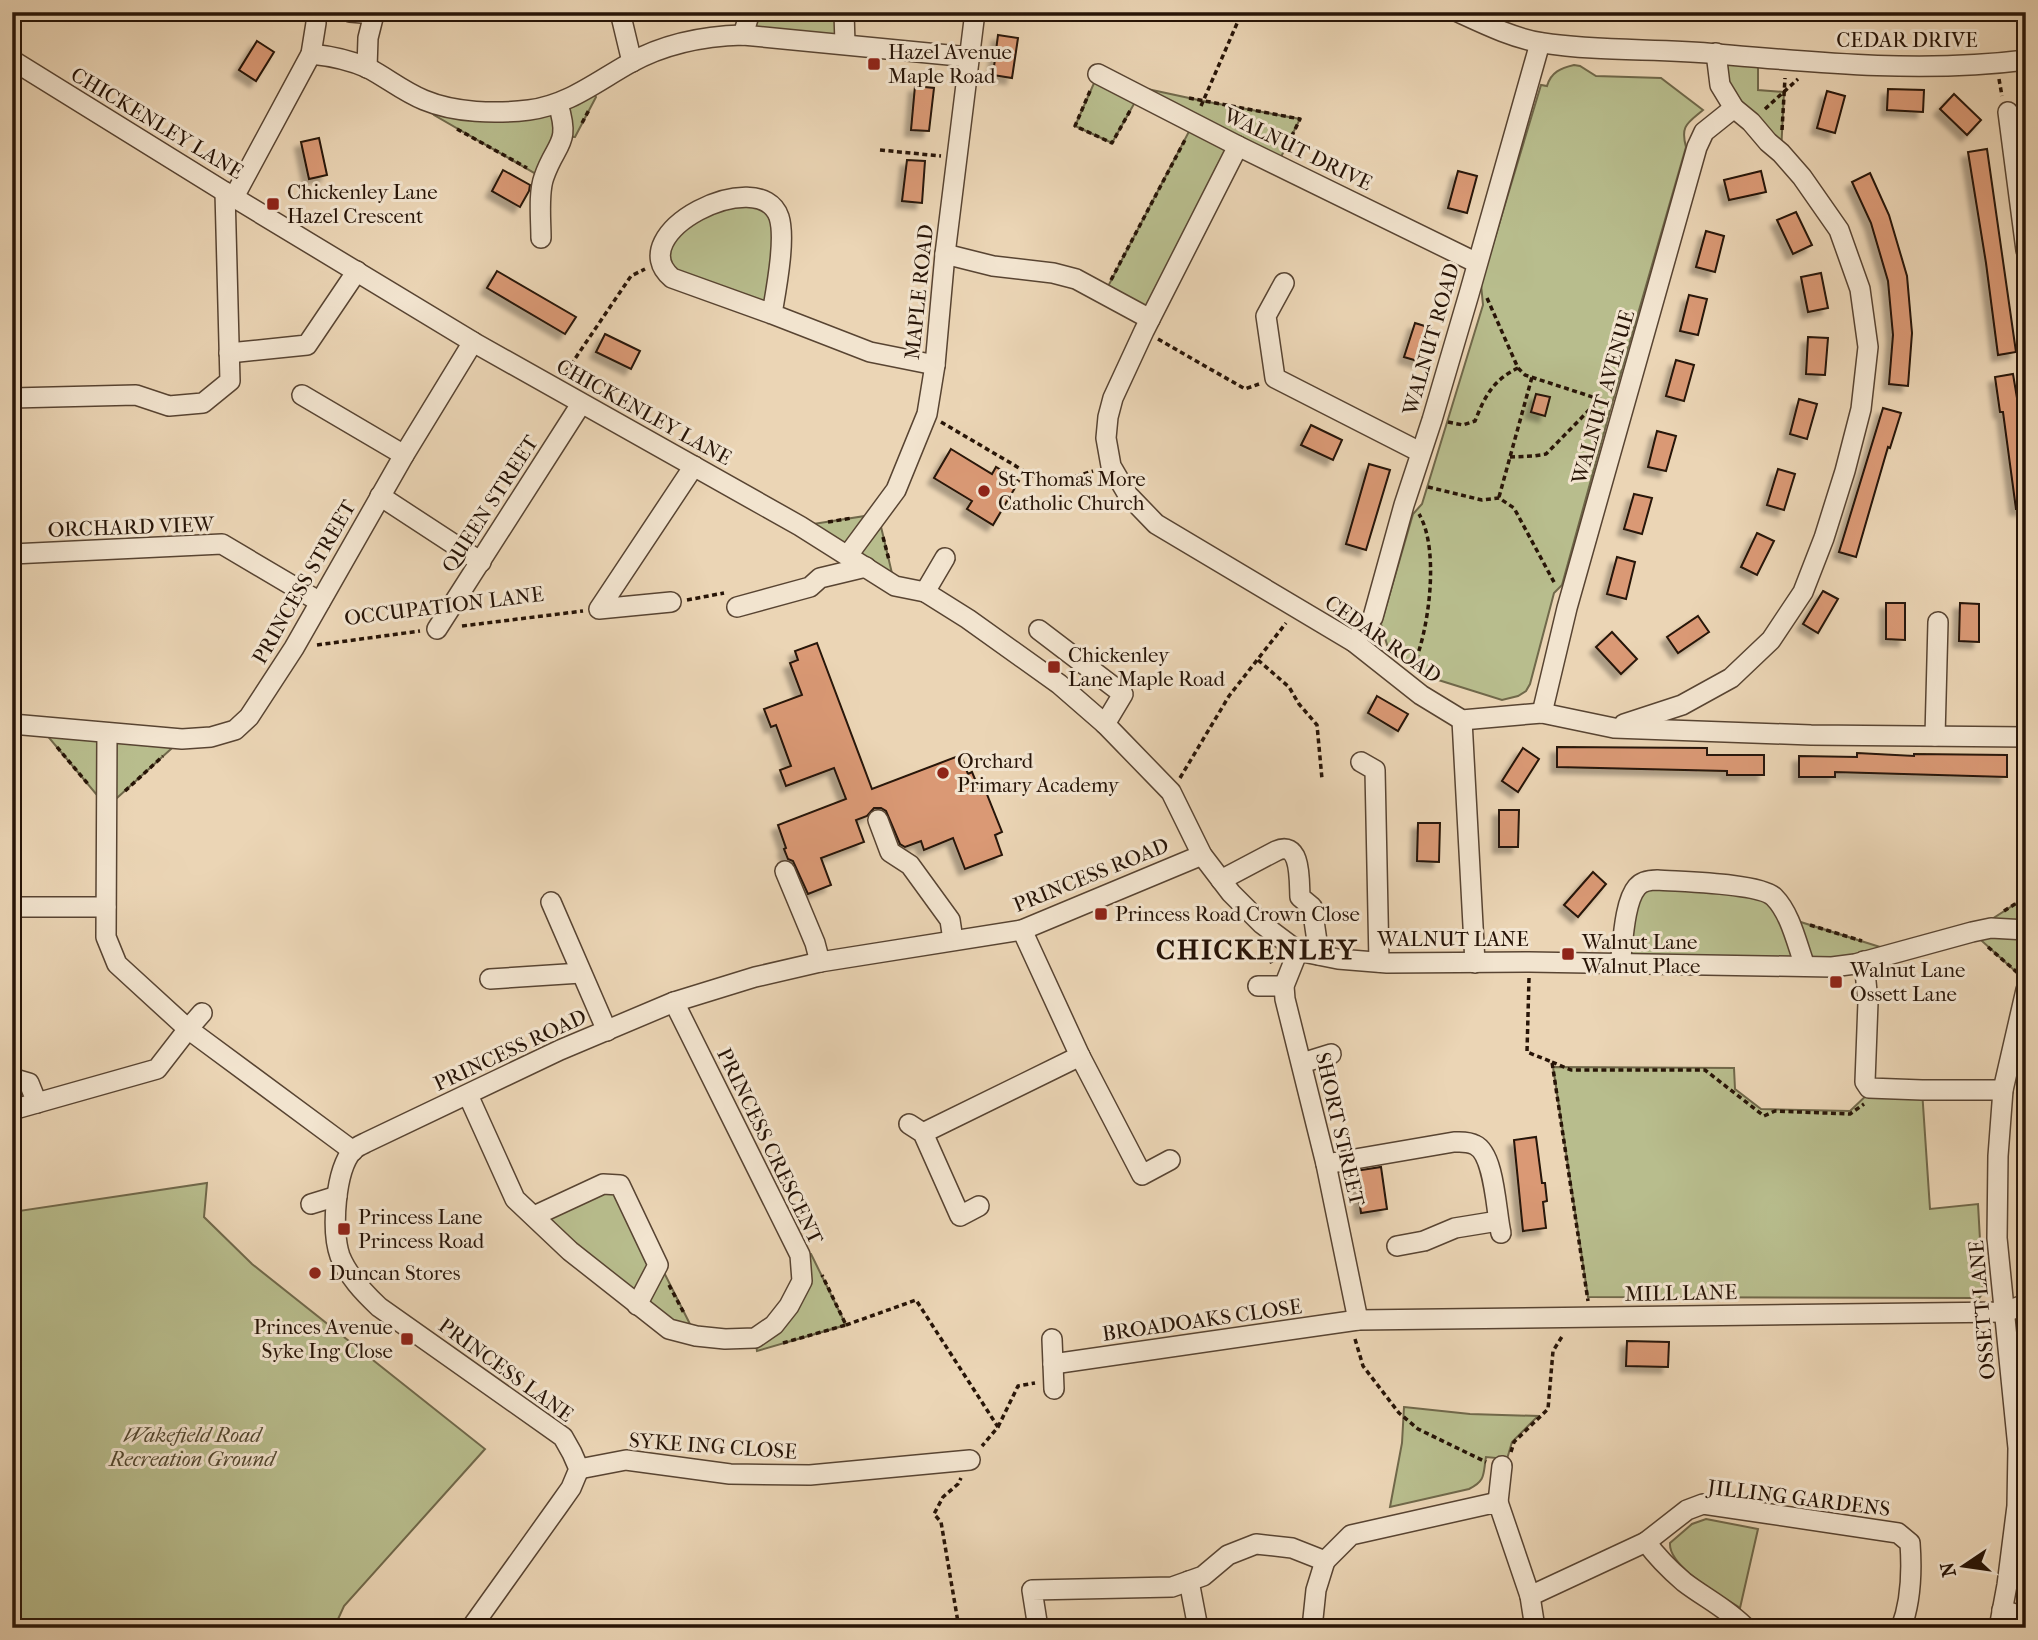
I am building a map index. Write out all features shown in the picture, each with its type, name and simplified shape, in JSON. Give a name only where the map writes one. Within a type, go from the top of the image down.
[{"type":"street","points":[[12,398],[136,395],[169,406],[202,403],[230,381],[230,195],[311,54],[315,12]]},
{"type":"street","points":[[350,12],[376,13],[368,38],[366,68]]},
{"type":"street","points":[[620,12],[632,62]]},
{"type":"street","points":[[743,35],[750,12]]},
{"type":"street","points":[[844,12],[845,44]]},
{"type":"street","name":"MAPLE ROAD","points":[[848,555],[896,490],[927,414],[935,365],[944,254],[975,12]]},
{"type":"street","name":"CEDAR DRIVE","points":[[1458,12],[1491,27],[1540,43],[1596,48],[1716,53],[1886,66],[1997,64],[2026,60]]},
{"type":"street","points":[[311,54],[335,57],[366,68],[425,101],[454,108],[505,112],[558,104],[632,62],[683,43],[714,36],[743,35],[969,57]]},
{"type":"street","name":"WALNUT ROAD","points":[[1354,642],[1373,617],[1540,43]]},
{"type":"street","points":[[1614,728],[1682,705],[1731,678],[1771,640],[1803,592],[1824,538],[1861,409],[1868,347],[1860,289],[1839,230],[1802,177],[1751,122],[1734,108],[1720,85],[1716,53]]},
{"type":"street","name":"CHICKENLEY LANE","points":[[12,60],[473,342],[848,555],[895,586],[925,592],[968,619],[1059,684],[1105,724],[1171,792],[1202,855]]},
{"type":"street","name":"WALNUT DRIVE","points":[[1098,74],[1477,263]]},
{"type":"street","points":[[541,238],[543,178],[564,137],[564,121],[558,104]]},
{"type":"street","name":"WALNUT AVENUE","points":[[1542,713],[1567,608],[1697,147],[1704,132],[1734,108]]},
{"type":"street","points":[[2008,112],[2020,161],[2026,250]]},
{"type":"street","name":"CEDAR ROAD","points":[[1238,146],[1113,398],[1106,438],[1111,466],[1128,495],[1156,524],[1354,642],[1420,695],[1462,720]]},
{"type":"street","points":[[772,314],[781,231],[776,210],[766,202],[749,198],[729,199],[700,209],[682,221],[666,239],[661,247],[660,265],[672,278],[870,352],[935,365]]},
{"type":"street","points":[[944,254],[993,266],[1053,273],[1076,279],[1104,294],[1147,325]]},
{"type":"street","points":[[229,353],[307,345],[357,271]]},
{"type":"street","points":[[1284,283],[1266,316],[1275,378],[1420,452]]},
{"type":"street","name":"PRINCESS STREET","points":[[12,724],[182,739],[211,737],[235,730],[249,717],[294,648],[380,496],[473,342]]},
{"type":"street","points":[[302,395],[404,455]]},
{"type":"street","name":"QUEEN STREET","points":[[437,629],[581,404]]},
{"type":"street","points":[[599,609],[694,466]]},
{"type":"street","points":[[380,496],[481,562]]},
{"type":"street","name":"ORCHARD VIEW","points":[[12,554],[222,544],[320,602]]},
{"type":"street","points":[[925,592],[945,558]]},
{"type":"street","points":[[737,607],[810,587],[820,578],[866,568]]},
{"type":"street","points":[[599,609],[671,602]]},
{"type":"street","points":[[1935,737],[1938,622]]},
{"type":"street","points":[[1039,630],[1123,694],[1105,724]]},
{"type":"street","points":[[1475,963],[1462,720],[1542,713],[1614,728],[1811,735],[2026,737]]},
{"type":"street","points":[[107,733],[106,937],[117,964],[188,1029],[353,1150]]},
{"type":"street","points":[[1361,762],[1375,770],[1379,962]]},
{"type":"street","points":[[878,820],[890,852],[910,865],[950,920],[953,940]]},
{"type":"street","points":[[1221,880],[1282,848],[1290,849],[1297,861],[1300,897],[1312,907],[1315,916],[1320,955]]},
{"type":"street","name":"WALNUT LANE","points":[[1202,855],[1262,924],[1298,951],[1338,959],[1379,962],[1832,967],[1991,928],[2026,930]]},
{"type":"street","name":"PRINCESS ROAD","points":[[353,1150],[560,1050],[674,1002],[755,976],[820,962],[1022,930],[1202,855]]},
{"type":"street","points":[[785,871],[815,943],[820,962]]},
{"type":"street","points":[[1620,965],[1628,907],[1636,888],[1649,880],[1751,888],[1777,899],[1788,918],[1805,966]]},
{"type":"street","points":[[551,902],[607,1031]]},
{"type":"street","points":[[12,907],[106,907]]},
{"type":"street","points":[[1022,930],[1080,1056],[1142,1175],[1170,1160]]},
{"type":"street","points":[[1258,986],[1284,986],[1298,951]]},
{"type":"street","points":[[1864,961],[1868,1002],[1865,1082],[1869,1088],[2003,1090]]},
{"type":"street","points":[[490,979],[580,973]]},
{"type":"street","name":"SHORT STREET","points":[[1284,986],[1326,1164],[1357,1320]]},
{"type":"street","name":"OSSETT LANE","points":[[2001,1619],[2020,1524],[2018,1448],[1996,1221],[2003,1090],[2018,1058],[2026,990]]},
{"type":"street","name":"PRINCESS CRESCENT","points":[[468,1095],[515,1199],[570,1251],[669,1329],[696,1336],[755,1338],[774,1325],[789,1306],[802,1281],[800,1255],[674,1002]]},
{"type":"street","points":[[12,1110],[158,1069],[202,1013]]},
{"type":"street","points":[[1302,1063],[1331,1054]]},
{"type":"street","points":[[979,1206],[960,1216],[916,1129],[1080,1056]]},
{"type":"street","points":[[12,1078],[29,1083],[37,1103]]},
{"type":"street","points":[[1326,1164],[1454,1142],[1478,1146],[1485,1154],[1499,1227],[1455,1228],[1424,1241],[1397,1246]]},
{"type":"street","name":"PRINCESS LANE","points":[[353,1150],[344,1168],[337,1196],[335,1232],[339,1254],[361,1290],[379,1307],[563,1437],[579,1469]]},
{"type":"street","points":[[534,1216],[603,1184],[620,1185],[658,1265],[637,1305]]},
{"type":"street","points":[[311,1204],[337,1196]]},
{"type":"street","points":[[2005,1312],[2026,1304]]},
{"type":"street","name":"MILL LANE","points":[[1357,1320],[2005,1312]]},
{"type":"street","name":"BROADOAKS CLOSE","points":[[1054,1377],[1357,1320]]},
{"type":"street","points":[[1052,1339],[1054,1377]]},
{"type":"street","name":"SYKE ING CLOSE","points":[[579,1469],[626,1460],[730,1474],[810,1475],[970,1461]]},
{"type":"street","points":[[1502,1466],[1498,1502],[1530,1596],[1535,1628]]},
{"type":"street","points":[[471,1628],[559,1505],[579,1469]]},
{"type":"street","points":[[1312,1628],[1316,1590],[1325,1561],[1350,1535],[1498,1502]]},
{"type":"street","name":"JILLING GARDENS","points":[[1530,1596],[1646,1542],[1687,1510],[1703,1504],[1898,1533],[1910,1543],[1911,1564],[1908,1598],[1901,1628]]},
{"type":"street","points":[[1646,1542],[1656,1556],[1684,1582],[1735,1617],[1746,1628]]},
{"type":"street","points":[[1038,1628],[1032,1590],[1172,1587],[1203,1576],[1228,1555],[1255,1544],[1292,1548],[1325,1561]]},
{"type":"street","points":[[1189,1581],[1198,1628]]},
{"type":"street","points":[[2001,1619],[2026,1617]]},
{"type":"path","points":[[1104,294],[1194,122],[1242,12]]},
{"type":"path","points":[[1781,153],[1786,60]]},
{"type":"path","points":[[1751,122],[1818,62]]},
{"type":"path","points":[[1997,64],[2004,113],[2008,112]]},
{"type":"path","points":[[564,137],[575,137],[596,97],[590,88]]},
{"type":"path","points":[[1178,96],[1300,119],[1278,165]]},
{"type":"path","points":[[1086,101],[1075,126],[1112,143],[1130,111]]},
{"type":"path","points":[[456,128],[543,178]]},
{"type":"path","points":[[880,150],[956,158]]},
{"type":"path","points":[[556,389],[631,276],[660,265]]},
{"type":"path","points":[[1469,294],[1487,297],[1518,368],[1525,375],[1624,407]]},
{"type":"path","points":[[1147,325],[1245,389],[1275,378]]},
{"type":"path","points":[[1432,419],[1463,425],[1475,421],[1486,394],[1505,374],[1518,368]]},
{"type":"path","points":[[1499,498],[1532,377]]},
{"type":"path","points":[[1510,457],[1546,454],[1599,400]]},
{"type":"path","points":[[927,414],[1048,485],[1111,466]]},
{"type":"path","points":[[1412,483],[1482,500],[1499,498],[1514,508],[1567,608]]},
{"type":"path","points":[[1404,505],[1415,508],[1422,519],[1431,549],[1429,605],[1420,652],[1406,683]]},
{"type":"path","points":[[1171,792],[1229,696],[1298,608]]},
{"type":"path","name":"OCCUPATION LANE","points":[[294,648],[599,609]]},
{"type":"path","points":[[1258,660],[1289,687],[1317,725],[1322,779]]},
{"type":"path","points":[[1788,918],[1896,952]]},
{"type":"path","points":[[1529,962],[1527,1052],[1572,1070],[1705,1070],[1764,1116],[1775,1111],[1850,1114],[1863,1105],[1869,1088]]},
{"type":"path","points":[[1357,1320],[1352,1332],[1363,1366],[1399,1413],[1418,1429],[1482,1460],[1502,1466],[1508,1463],[1514,1442],[1548,1409],[1553,1352],[1582,1317],[1552,1062]]},
{"type":"path","points":[[800,1255],[811,1254],[846,1325]]},
{"type":"path","points":[[658,1265],[696,1336]]},
{"type":"path","points":[[782,1343],[846,1325],[916,1300],[998,1427]]},
{"type":"path","points":[[959,1628],[941,1522],[934,1514],[943,1497],[958,1484],[970,1461],[998,1427],[1018,1386],[1054,1377]]},
{"type":"green space","points":[[750,12],[844,12],[845,44],[743,35]]},
{"type":"green space","points":[[1716,53],[1758,58],[1758,90],[1784,92],[1781,153],[1734,108]]},
{"type":"green space","points":[[1574,65],[1596,76],[1661,78],[1703,110],[1685,129],[1686,147],[1562,585],[1554,593],[1530,684],[1526,691],[1518,696],[1502,700],[1432,678],[1391,653],[1381,624],[1413,514],[1422,504],[1483,305],[1481,284],[1541,85],[1547,86],[1557,71]]},
{"type":"green space","points":[[1098,74],[1115,82],[1300,119],[1277,165],[1238,146],[1150,319],[1104,294],[1194,122],[1139,95],[1112,143],[1075,126]]},
{"type":"green space","points":[[590,88],[596,97],[575,137],[564,137],[543,178],[434,115],[425,101],[481,112]]},
{"type":"green space","points":[[729,199],[776,210],[772,314],[672,278],[661,247]]},
{"type":"green space","points":[[878,514],[895,586],[800,526]]},
{"type":"green space","points":[[40,727],[182,739],[107,807]]},
{"type":"green space","points":[[1636,888],[1751,888],[1788,918],[1896,952],[1855,964],[1620,965]]},
{"type":"green space","points":[[2026,897],[2026,981],[1972,932]]},
{"type":"green space","points":[[1553,1067],[1734,1068],[1735,1089],[1761,1109],[1850,1111],[1871,1091],[1922,1090],[1930,1209],[1978,1204],[1983,1293],[1979,1298],[1588,1297]]},
{"type":"green space","name":"Wakefield Road Recreation Ground","points":[[207,1183],[204,1217],[252,1264],[485,1449],[344,1606],[334,1628],[12,1628],[12,1212]]},
{"type":"green space","points":[[620,1185],[696,1336],[669,1329],[534,1216]]},
{"type":"green space","points":[[811,1254],[846,1325],[757,1351],[755,1338],[789,1306],[800,1255]]},
{"type":"green space","points":[[1404,1407],[1470,1414],[1538,1416],[1512,1442],[1507,1459],[1486,1457],[1483,1476],[1474,1486],[1390,1507],[1402,1443]]},
{"type":"green space","points":[[1706,1519],[1758,1529],[1740,1608],[1687,1571],[1672,1552],[1670,1543],[1692,1524]]},
{"type":"building","points":[[998,35],[1018,38],[1012,78],[993,75]]},
{"type":"building","points":[[257,41],[274,52],[256,81],[239,70]]},
{"type":"building","points":[[915,86],[934,88],[929,131],[911,130]]},
{"type":"building","points":[[1888,89],[1924,90],[1923,112],[1887,110]]},
{"type":"building","points":[[1827,91],[1845,96],[1835,133],[1817,128]]},
{"type":"building","points":[[1954,94],[1981,120],[1967,135],[1940,109]]},
{"type":"building","points":[[319,138],[327,175],[309,179],[301,142]]},
{"type":"building","points":[[1987,149],[2016,352],[1998,355],[1968,152]]},
{"type":"building","points":[[907,160],[925,161],[922,203],[902,201]]},
{"type":"building","points":[[503,170],[530,185],[520,207],[492,191]]},
{"type":"building","points":[[1458,171],[1477,176],[1467,213],[1448,208]]},
{"type":"building","points":[[1761,171],[1766,192],[1729,200],[1724,180]]},
{"type":"building","points":[[1870,173],[1889,215],[1907,276],[1912,333],[1908,386],[1889,384],[1893,335],[1888,281],[1871,223],[1852,182]]},
{"type":"building","points":[[1796,212],[1812,245],[1793,254],[1777,220]]},
{"type":"building","points":[[1706,231],[1724,236],[1715,272],[1696,267]]},
{"type":"building","points":[[497,271],[576,317],[565,334],[487,288]]},
{"type":"building","points":[[1821,273],[1828,308],[1808,312],[1801,277]]},
{"type":"building","points":[[1689,295],[1707,299],[1698,335],[1680,331]]},
{"type":"building","points":[[1415,323],[1431,328],[1421,362],[1404,357]]},
{"type":"building","points":[[605,334],[640,351],[631,369],[596,352]]},
{"type":"building","points":[[1808,337],[1828,338],[1825,375],[1806,374]]},
{"type":"building","points":[[1676,360],[1694,365],[1684,401],[1666,396]]},
{"type":"building","points":[[2013,374],[2022,428],[2026,428],[2026,509],[2016,509],[2003,412],[2000,412],[1995,377]]},
{"type":"building","points":[[1536,394],[1550,397],[1545,416],[1531,412]]},
{"type":"building","points":[[1799,399],[1817,404],[1807,439],[1790,434]]},
{"type":"building","points":[[1883,408],[1901,413],[1890,448],[1888,447],[1856,557],[1839,552]]},
{"type":"building","points":[[1311,425],[1342,440],[1333,460],[1301,445]]},
{"type":"building","points":[[1657,431],[1676,436],[1666,471],[1648,467]]},
{"type":"building","name":"St Thomas More Catholic Church","points":[[951,449],[992,474],[996,467],[1019,481],[993,525],[967,509],[972,501],[934,478]]},
{"type":"building","points":[[1369,464],[1390,470],[1366,550],[1346,544]]},
{"type":"building","points":[[1778,469],[1795,474],[1784,510],[1767,505]]},
{"type":"building","points":[[1634,494],[1652,498],[1642,534],[1624,529]]},
{"type":"building","points":[[1757,533],[1774,541],[1757,575],[1741,567]]},
{"type":"building","points":[[1617,557],[1635,562],[1626,599],[1607,594]]},
{"type":"building","points":[[1823,591],[1838,599],[1818,633],[1803,624]]},
{"type":"building","points":[[1886,603],[1905,603],[1905,640],[1886,639]]},
{"type":"building","points":[[1960,603],[1979,604],[1979,642],[1959,641]]},
{"type":"building","points":[[1698,616],[1709,632],[1678,653],[1667,637]]},
{"type":"building","points":[[1612,632],[1637,659],[1621,674],[1596,647]]},
{"type":"building","points":[[817,643],[872,789],[961,755],[968,774],[972,772],[981,794],[986,792],[1002,832],[995,835],[1002,855],[965,869],[953,838],[924,850],[921,841],[905,847],[900,844],[886,811],[874,808],[867,816],[856,820],[864,842],[821,858],[831,885],[808,894],[793,861],[788,859],[778,825],[846,799],[834,768],[786,786],[780,770],[791,766],[776,725],[771,727],[764,709],[802,695],[790,663],[798,660],[795,651]]},
{"type":"building","points":[[1377,696],[1408,714],[1398,731],[1368,713]]},
{"type":"building","points":[[1557,747],[1707,748],[1707,755],[1764,755],[1764,775],[1727,775],[1727,771],[1557,767]]},
{"type":"building","points":[[1523,748],[1539,759],[1518,792],[1502,781]]},
{"type":"building","points":[[1857,753],[1914,756],[2007,755],[2007,777],[1835,772],[1835,777],[1799,777],[1799,756],[1857,757]]},
{"type":"building","points":[[1499,810],[1519,810],[1518,847],[1499,847]]},
{"type":"building","points":[[1418,823],[1440,823],[1439,862],[1417,861]]},
{"type":"building","points":[[1593,872],[1606,884],[1578,917],[1564,905]]},
{"type":"building","points":[[1536,1137],[1547,1201],[1543,1202],[1546,1228],[1523,1231],[1514,1140]]},
{"type":"building","points":[[1381,1167],[1387,1209],[1361,1213],[1355,1171]]},
{"type":"building","points":[[1627,1341],[1669,1342],[1668,1367],[1626,1366]]},
{"type":"place","name":"Hazel Avenue Maple Road","points":[[874,64]]},
{"type":"place","name":"Chickenley Lane Hazel Crescent","points":[[273,204]]},
{"type":"place","name":"St Thomas More Catholic Church","points":[[984,491]]},
{"type":"place","name":"Chickenley Lane Maple Road","points":[[1054,667]]},
{"type":"place","name":"Orchard Primary Academy","points":[[943,773]]},
{"type":"place","name":"Princess Road Crown Close","points":[[1101,914]]},
{"type":"place","name":"Walnut Lane Walnut Place","points":[[1568,954]]},
{"type":"place","name":"Walnut Lane Ossett Lane","points":[[1836,982]]},
{"type":"place","name":"Princess Lane Princess Road","points":[[344,1229]]},
{"type":"place","name":"Duncan Stores","points":[[315,1273]]},
{"type":"place","name":"Princes Avenue Syke Ing Close","points":[[407,1339]]},
{"type":"district","name":"CHICKENLEY","points":[[1257,949]]}]
